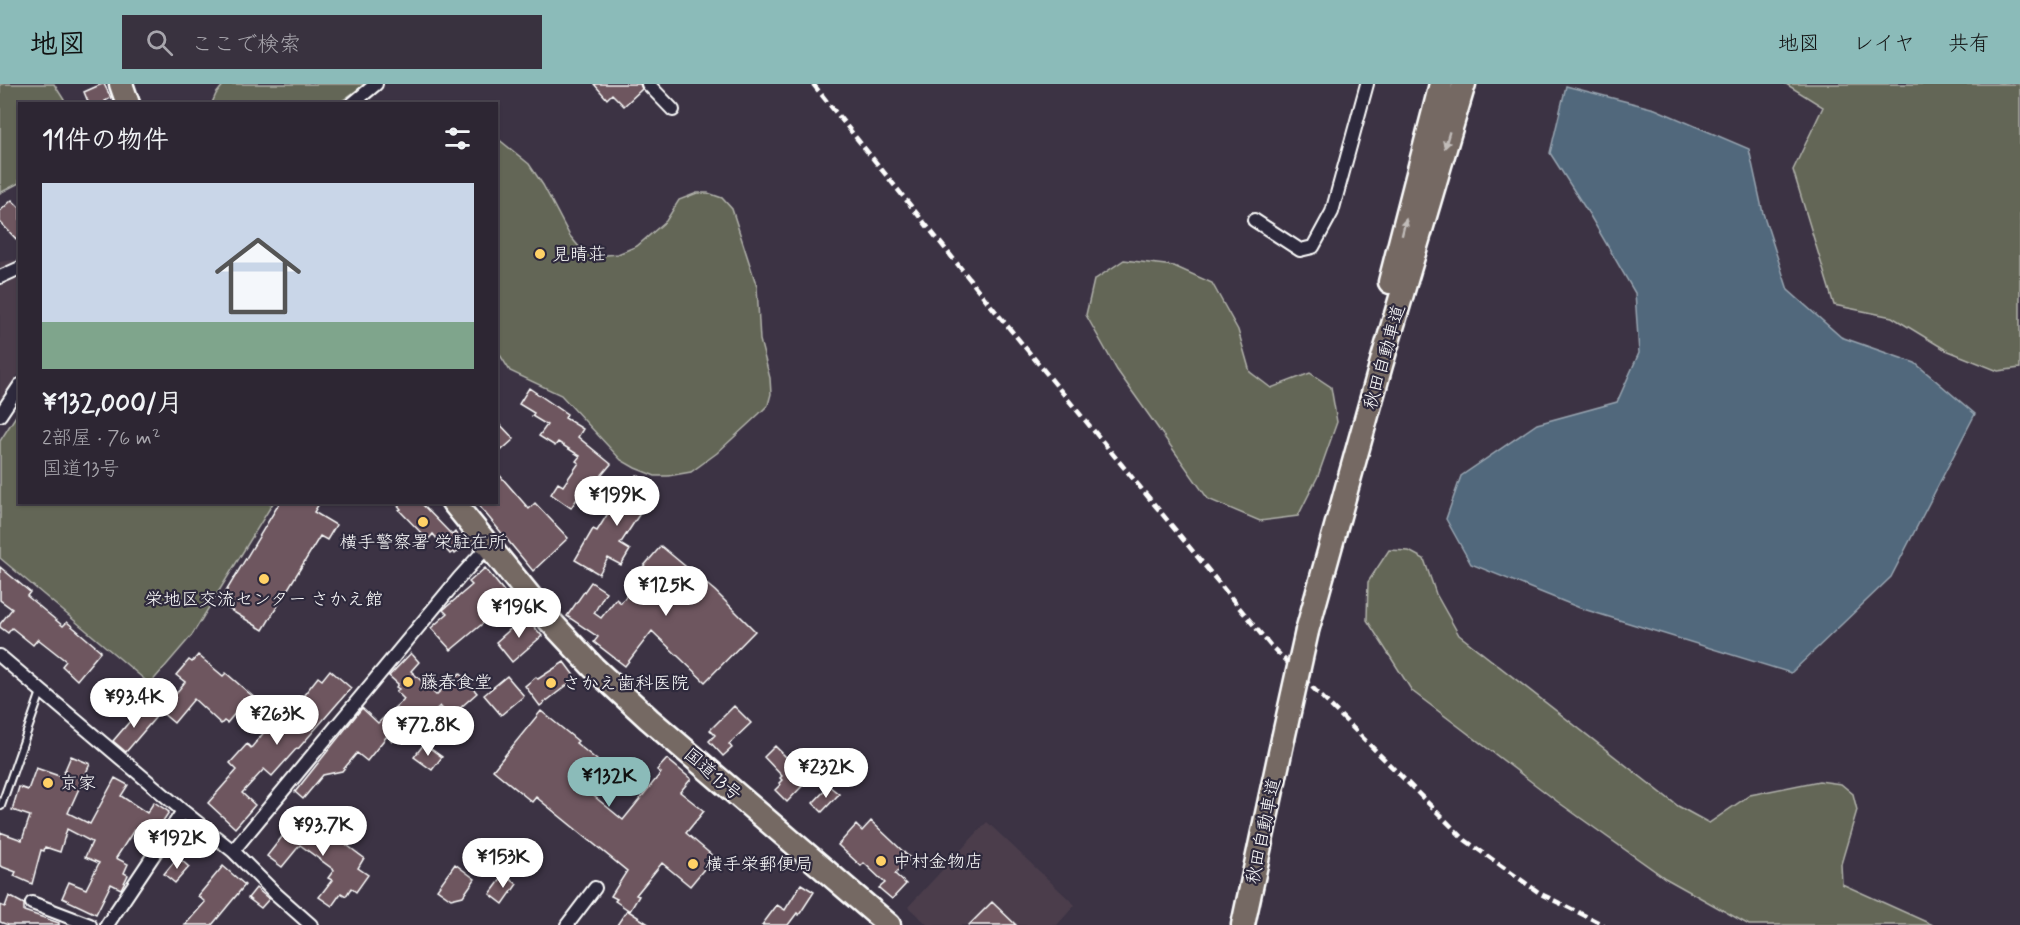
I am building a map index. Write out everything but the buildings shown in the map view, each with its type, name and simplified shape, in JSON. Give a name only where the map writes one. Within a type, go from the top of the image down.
[{"type":"highway","points":[[121,84],[127,102]]},
{"type":"highway","name":"秋田自動車道","points":[[1243,925],[1307,631],[1368,368],[1441,84]]},
{"type":"highway","name":"秋田自動車道","points":[[1307,631],[1381,365],[1464,84]]},
{"type":"highway","name":"国道13号","points":[[455,504],[550,621],[594,668],[649,719],[890,925]]},
{"type":"street","points":[[354,102],[376,84]]},
{"type":"street","points":[[648,84],[673,110]]},
{"type":"street","points":[[1254,220],[1300,250],[1313,247],[1332,212],[1367,84]]},
{"type":"street","points":[[0,277],[18,269]]},
{"type":"street","points":[[0,415],[18,388]]},
{"type":"street","points":[[233,851],[452,586],[488,546]]},
{"type":"street","points":[[0,656],[233,851],[311,925]]},
{"type":"street","points":[[107,925],[183,811]]},
{"type":"street","points":[[567,925],[595,888]]},
{"type":"street","points":[[32,903],[90,925]]},
{"type":"lane","points":[[1,806],[42,691]]},
{"type":"shaded area","points":[[0,262],[18,262],[18,375],[0,402]]},
{"type":"shaded area","points":[[987,822],[1075,905],[1057,925],[928,925],[908,907]]},
{"type":"green space","points":[[0,84],[54,84],[65,102],[18,102],[18,184],[0,193]]},
{"type":"green space","points":[[224,84],[365,84],[340,102],[212,102]]},
{"type":"green space","points":[[1786,84],[2020,84],[2020,368],[1998,371],[1946,350],[1892,317],[1834,305],[1793,170],[1823,107]]},
{"type":"green space","points":[[498,139],[529,164],[570,236],[580,248],[594,256],[618,254],[637,246],[666,221],[679,200],[697,193],[708,193],[722,198],[732,209],[757,287],[760,340],[770,378],[771,394],[768,405],[759,414],[717,453],[691,472],[655,476],[621,460],[561,395],[510,371],[498,348]]},
{"type":"green space","points":[[1124,260],[1174,266],[1212,283],[1238,330],[1250,372],[1271,388],[1310,373],[1331,387],[1337,422],[1318,476],[1298,516],[1260,521],[1208,499],[1117,370],[1086,315],[1094,280]]},
{"type":"green space","points":[[18,413],[18,504],[272,504],[192,635],[150,684],[0,558],[0,441]]},
{"type":"green space","points":[[1389,550],[1409,551],[1424,559],[1436,594],[1459,635],[1678,806],[1709,823],[1750,795],[1819,781],[1841,784],[1853,794],[1857,810],[1841,864],[1842,884],[1933,925],[1749,925],[1665,878],[1558,802],[1412,691],[1367,620],[1368,582]]},
{"type":"water","points":[[1566,86],[1655,109],[1749,149],[1763,213],[1788,290],[1841,337],[1915,363],[1975,414],[1891,577],[1791,673],[1580,608],[1471,564],[1446,519],[1461,476],[1537,424],[1617,402],[1639,353],[1635,293],[1550,153]]},
{"type":"railway","points":[[813,84],[996,312],[1270,645],[1465,840],[1541,894],[1604,925]]},
{"type":"place","name":"見晴荘","points":[[540,254]]},
{"type":"place","name":"横手警察署 栄駐在所","points":[[423,522]]},
{"type":"place","name":"栄地区交流センター さかえ館","points":[[264,579]]},
{"type":"place","name":"藤春食堂","points":[[408,682]]},
{"type":"place","name":"さかえ歯科医院","points":[[551,683]]},
{"type":"place","name":"京家","points":[[48,783]]},
{"type":"place","name":"中村金物店","points":[[881,861]]},
{"type":"place","name":"横手栄郵便局","points":[[693,864]]}]
